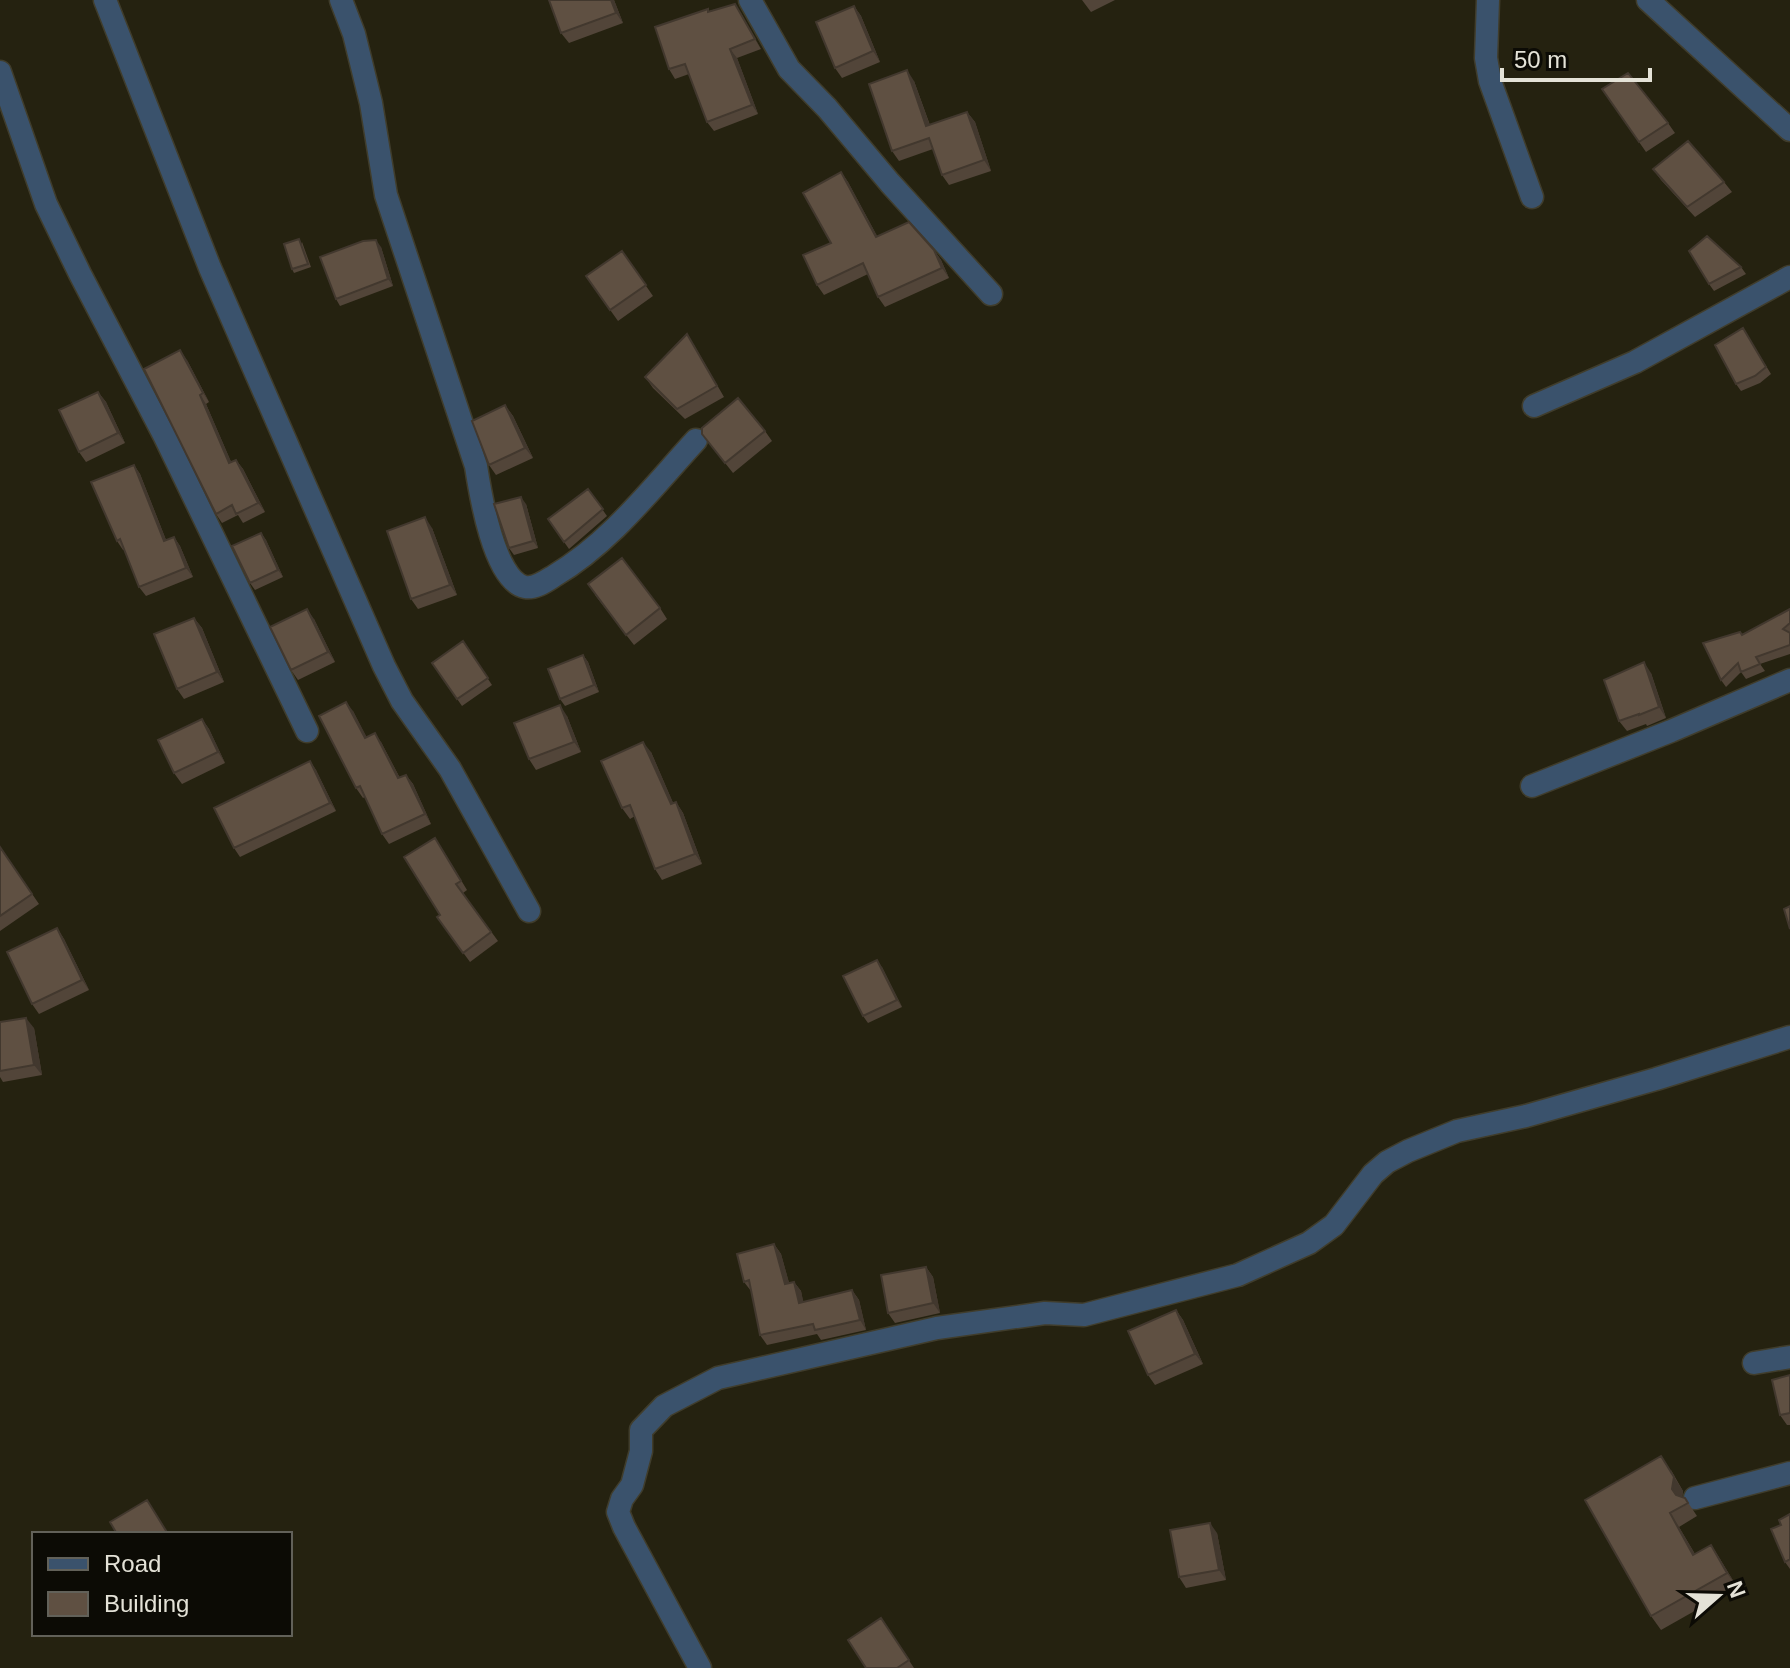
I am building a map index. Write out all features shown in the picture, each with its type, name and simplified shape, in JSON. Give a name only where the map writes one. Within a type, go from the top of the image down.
[{"type":"street","points":[[105,0],[210,268],[384,666],[402,701],[450,769],[529,911]]},
{"type":"street","points":[[341,0],[354,34],[371,103],[386,195],[476,466],[480,499],[494,544],[511,580],[526,587],[539,585],[574,564],[607,538],[696,440]]},
{"type":"street","points":[[750,0],[789,69],[991,294]]},
{"type":"street","points":[[1488,0],[1486,58],[1490,81],[1532,197]]},
{"type":"street","points":[[1648,0],[1790,130]]},
{"type":"street","points":[[0,72],[46,204],[165,437],[307,731]]},
{"type":"street","points":[[1534,406],[1635,362],[1790,277]]},
{"type":"street","points":[[1532,786],[1790,680]]},
{"type":"street","points":[[700,1668],[618,1512],[622,1499],[632,1485],[641,1451],[641,1430],[664,1406],[718,1378],[923,1331],[1045,1313],[1084,1315],[1238,1275],[1309,1243],[1334,1225],[1373,1174],[1408,1151],[1457,1131],[1526,1116],[1790,1037]]},
{"type":"street","points":[[1754,1363],[1790,1357]]},
{"type":"street","points":[[1695,1498],[1790,1473]]},
{"type":"building","points":[[549,0],[611,0],[616,13],[561,33]]},
{"type":"building","points":[[735,4],[755,39],[730,49],[752,105],[707,122],[685,64],[669,69],[655,27],[708,9],[708,12]]},
{"type":"building","points":[[854,6],[873,51],[835,68],[816,22]]},
{"type":"building","points":[[907,70],[926,126],[967,112],[984,160],[942,175],[929,138],[892,151],[869,84]]},
{"type":"building","points":[[1628,73],[1668,123],[1639,142],[1602,89]]},
{"type":"building","points":[[1688,141],[1724,182],[1687,207],[1653,169]]},
{"type":"building","points":[[841,172],[876,237],[909,222],[934,250],[942,268],[878,297],[863,263],[817,285],[803,255],[831,243],[803,193]]},
{"type":"building","points":[[1707,236],[1741,267],[1709,284],[1689,251]]},
{"type":"building","points":[[299,239],[308,264],[292,269],[284,244]]},
{"type":"building","points":[[376,240],[388,279],[336,299],[320,257],[363,241]]},
{"type":"building","points":[[622,251],[646,285],[610,310],[586,276]]},
{"type":"building","points":[[1743,328],[1766,367],[1755,376],[1736,384],[1715,345]]},
{"type":"building","points":[[687,334],[717,386],[677,409],[645,377]]},
{"type":"building","points":[[180,350],[203,393],[200,395],[229,463],[236,460],[258,503],[236,514],[232,505],[216,514],[144,369]]},
{"type":"building","points":[[98,392],[118,433],[79,452],[59,410]]},
{"type":"building","points":[[738,398],[765,431],[725,463],[702,434],[702,428]]},
{"type":"building","points":[[505,405],[525,448],[489,465],[472,421]]},
{"type":"building","points":[[134,465],[164,541],[174,537],[186,568],[139,587],[120,539],[117,541],[91,482]]},
{"type":"building","points":[[588,489],[603,509],[564,542],[548,519]]},
{"type":"building","points":[[521,497],[533,541],[509,548],[494,504]]},
{"type":"building","points":[[425,517],[450,585],[411,599],[387,531]]},
{"type":"building","points":[[261,533],[278,570],[250,583],[232,546]]},
{"type":"building","points":[[622,558],[660,608],[626,635],[588,584]]},
{"type":"building","points":[[307,609],[328,652],[291,670],[270,627]]},
{"type":"building","points":[[1790,609],[1790,623],[1783,629],[1790,633],[1790,645],[1756,657],[1760,664],[1741,672],[1738,663],[1721,680],[1703,643],[1740,632],[1742,635]]},
{"type":"building","points":[[194,618],[217,672],[177,689],[154,634]]},
{"type":"building","points":[[463,641],[488,678],[457,699],[432,663]]},
{"type":"building","points":[[583,655],[594,685],[560,699],[548,669]]},
{"type":"building","points":[[1644,662],[1659,707],[1619,721],[1604,680]]},
{"type":"building","points":[[346,702],[365,738],[375,733],[398,778],[406,775],[425,814],[382,834],[360,786],[356,788],[319,716]]},
{"type":"building","points":[[560,705],[574,742],[529,759],[514,723]]},
{"type":"building","points":[[202,719],[218,752],[174,773],[158,740]]},
{"type":"building","points":[[643,742],[671,804],[676,802],[695,854],[655,869],[630,805],[622,808],[601,761]]},
{"type":"building","points":[[310,761],[330,803],[234,848],[214,808]]},
{"type":"building","points":[[435,838],[461,881],[456,884],[491,932],[463,953],[437,917],[440,915],[404,857]]},
{"type":"building","points":[[0,847],[32,894],[0,916]]},
{"type":"building","points":[[1790,906],[1790,929],[1784,909]]},
{"type":"building","points":[[57,928],[82,980],[32,1004],[7,952]]},
{"type":"building","points":[[877,960],[897,1000],[863,1016],[843,976]]},
{"type":"building","points":[[26,1018],[34,1065],[0,1071],[0,1022]]},
{"type":"building","points":[[774,1244],[785,1284],[794,1282],[799,1303],[852,1290],[860,1320],[815,1330],[813,1324],[760,1335],[749,1280],[744,1282],[737,1254]]},
{"type":"building","points":[[926,1267],[933,1303],[888,1313],[881,1275]]},
{"type":"building","points":[[1176,1310],[1195,1354],[1148,1375],[1128,1331]]},
{"type":"building","points":[[1790,1375],[1790,1413],[1780,1415],[1772,1380]]},
{"type":"building","points":[[1661,1456],[1674,1477],[1672,1489],[1688,1503],[1670,1513],[1693,1555],[1711,1545],[1727,1573],[1651,1616],[1585,1500]]},
{"type":"building","points":[[147,1500],[167,1532],[116,1532],[110,1522]]},
{"type":"building","points":[[1790,1514],[1790,1559],[1785,1562],[1771,1529],[1781,1525],[1779,1520]]},
{"type":"building","points":[[1210,1523],[1219,1570],[1179,1577],[1170,1530]]},
{"type":"building","points":[[881,1618],[909,1660],[897,1668],[866,1668],[848,1640]]}]
